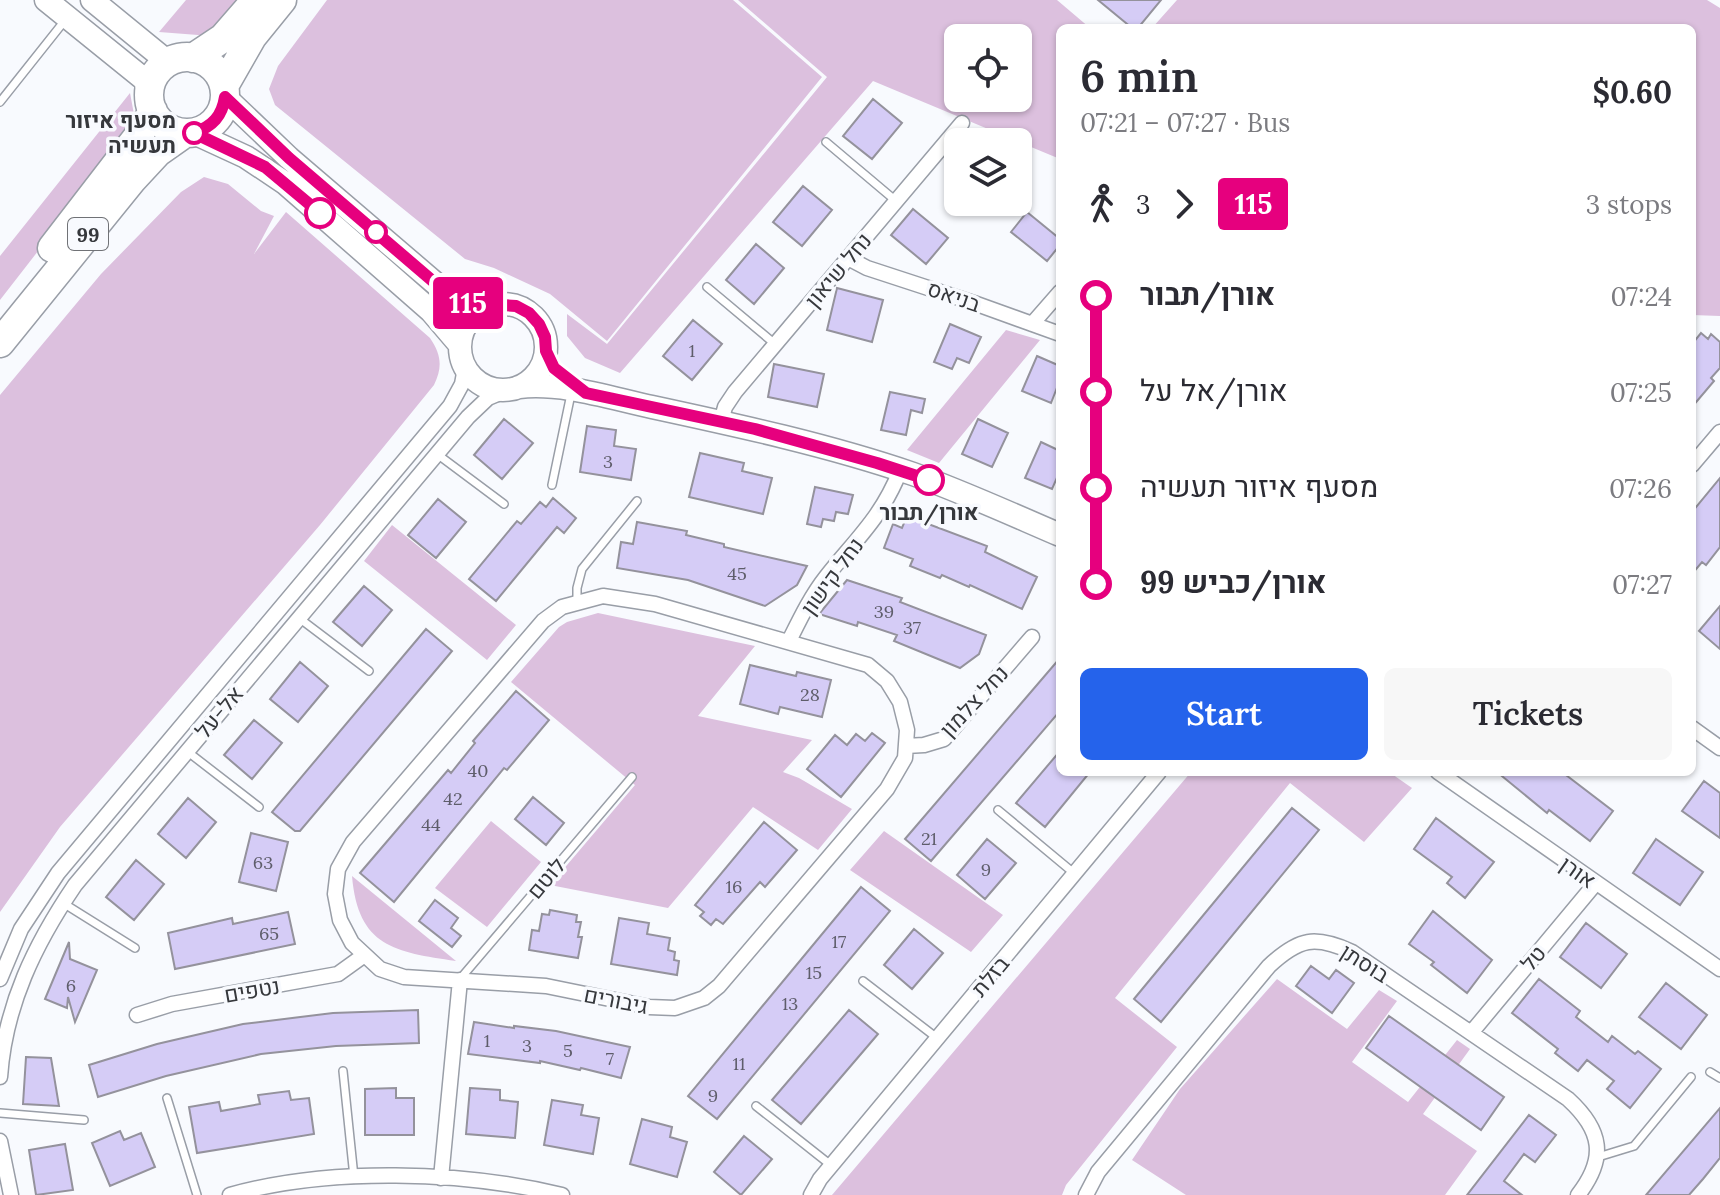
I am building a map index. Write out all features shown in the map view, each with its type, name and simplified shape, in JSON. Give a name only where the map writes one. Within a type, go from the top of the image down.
[{"type":"highway","name":"99","points":[[0,313],[139,135],[151,105],[150,88],[160,70],[223,38],[256,0]]},
{"type":"highway","name":"99","points":[[0,343],[158,152],[189,133],[212,124],[223,108],[224,91],[252,37],[282,0]]},
{"type":"highway","points":[[186,58],[213,67],[224,91]]},
{"type":"highway","points":[[151,105],[166,127],[189,133]]},
{"type":"street","points":[[46,0],[145,80],[151,105]]},
{"type":"street","points":[[92,0],[163,58],[186,58]]},
{"type":"street","points":[[224,91],[289,158],[442,289],[458,299],[488,307],[516,306],[529,313],[545,337],[546,351],[554,368],[579,392]]},
{"type":"street","name":"נחל שיאון","points":[[721,422],[725,407],[735,392],[962,123]]},
{"type":"street","points":[[189,133],[246,157],[285,183],[431,311],[463,356],[471,376],[487,387],[532,386],[579,392],[781,436],[900,471],[1056,533]]},
{"type":"street","name":"בניאס","points":[[848,258],[867,268],[1056,333]]},
{"type":"street","points":[[1032,324],[1056,297]]},
{"type":"street","points":[[463,356],[468,324],[488,307]]},
{"type":"street","points":[[513,388],[537,374],[546,351]]},
{"type":"street","name":"אל-על","points":[[0,979],[21,929],[58,873],[450,406],[462,384],[463,356]]},
{"type":"street","name":"אל-על","points":[[0,1077],[4,1040],[21,982],[40,940],[63,903],[101,852],[477,408],[488,398],[513,388]]},
{"type":"street","points":[[1696,460],[1720,432]]},
{"type":"street","name":"נחל קישון","points":[[789,641],[826,577],[875,520],[889,498],[900,471]]},
{"type":"street","name":"גיבורים","points":[[603,596],[655,604],[868,665],[887,681],[900,702],[907,730],[905,758],[887,789],[719,986],[704,998],[675,1008],[649,1007],[546,986],[404,977],[380,969],[363,956],[340,920],[335,894],[338,869],[353,842],[543,621],[562,607],[577,602],[603,596]]},
{"type":"street","name":"נחל צלמון","points":[[906,746],[944,739],[1032,637]]},
{"type":"street","points":[[1696,730],[1718,743]]},
{"type":"street","name":"בזלת","points":[[803,1195],[832,1166],[1156,776]]},
{"type":"street","name":"אורן","points":[[1444,776],[1720,969]]},
{"type":"street","name":"טל","points":[[1471,1033],[1595,884]]},
{"type":"street","name":"בוסתן","points":[[1086,1195],[1098,1172],[1269,966],[1288,949],[1310,941],[1330,942],[1352,952],[1568,1099],[1586,1116],[1596,1135],[1598,1157]]},
{"type":"street","name":"נטפים","points":[[137,1015],[172,1004],[338,974],[363,956]]},
{"type":"street","points":[[441,1178],[460,980]]},
{"type":"street","points":[[0,1141],[11,1195]]},
{"type":"street","points":[[1578,1195],[1589,1181],[1598,1157]]},
{"type":"street","points":[[230,1195],[300,1182],[354,1178],[441,1178],[484,1181],[562,1195]]},
{"type":"street","name":"בזלת","points":[[811,1195],[820,1179]]},
{"type":"lane","points":[[0,102],[67,17]]},
{"type":"lane","points":[[826,142],[896,201]]},
{"type":"lane","points":[[707,287],[775,344]]},
{"type":"lane","points":[[552,485],[579,392]]},
{"type":"lane","points":[[437,454],[504,504]]},
{"type":"lane","points":[[577,602],[582,569],[637,501]]},
{"type":"lane","points":[[299,618],[369,671]]},
{"type":"lane","points":[[187,750],[259,807]]},
{"type":"lane","name":"לוטם","points":[[460,980],[632,777]]},
{"type":"lane","points":[[998,810],[1075,874]]},
{"type":"lane","points":[[63,903],[135,948]]},
{"type":"lane","points":[[863,981],[938,1038]]},
{"type":"lane","points":[[343,1071],[354,1178]]},
{"type":"lane","points":[[1710,1072],[1720,1078]]},
{"type":"lane","points":[[1598,1157],[1634,1146],[1691,1077]]},
{"type":"lane","points":[[167,1098],[197,1195]]},
{"type":"lane","points":[[756,1106],[832,1166]]},
{"type":"lane","points":[[0,1113],[84,1120]]},
{"type":"shaded area","points":[[186,0],[244,0],[211,36],[159,32]]},
{"type":"shaded area","points":[[327,0],[733,0],[822,77],[607,341],[550,294],[494,268],[465,259],[275,105],[269,89],[278,66]]},
{"type":"shaded area","points":[[738,0],[1057,0],[1085,24],[1056,24],[1056,157],[1032,147],[1032,128],[986,128],[947,112],[1032,112],[1032,24],[944,24],[944,111],[873,81],[620,373],[585,358],[567,336],[567,314],[607,344],[827,77]]},
{"type":"shaded area","points":[[1177,0],[1707,0],[1720,8],[1720,316],[1696,315],[1696,24],[1156,24]]},
{"type":"shaded area","points":[[130,93],[136,125],[0,300],[0,256]]},
{"type":"shaded area","points":[[204,177],[228,184],[261,211],[274,216],[254,254],[286,212],[430,338],[437,350],[439,372],[434,385],[320,525],[60,827],[0,912],[0,395],[101,274],[181,192]]},
{"type":"shaded area","points":[[1006,330],[1040,340],[939,463],[907,450]]},
{"type":"shaded area","points":[[392,525],[516,625],[487,660],[364,561]]},
{"type":"shaded area","points":[[598,613],[755,646],[698,716],[812,740],[783,772],[852,809],[818,850],[753,807],[668,908],[550,885],[635,785],[511,682],[559,627]]},
{"type":"shaded area","points":[[1188,776],[1395,776],[1412,788],[1364,842],[1290,783],[1115,998],[1177,1047],[1066,1185],[1062,1195],[832,1195]]},
{"type":"shaded area","points":[[491,821],[541,862],[487,927],[435,888]]},
{"type":"shaded area","points":[[884,831],[1003,915],[971,952],[850,870]]},
{"type":"shaded area","points":[[352,876],[456,961],[415,954],[383,942],[371,932],[362,918]]},
{"type":"shaded area","points":[[1277,979],[1347,1029],[1379,990],[1397,1001],[1352,1062],[1408,1102],[1457,1040],[1470,1049],[1423,1114],[1477,1151],[1445,1195],[1186,1195],[1132,1160],[1180,1089]]},
{"type":"building","points":[[1098,0],[1161,0],[1141,24],[1127,24]]},
{"type":"building","points":[[873,99],[902,123],[872,159],[843,136]]},
{"type":"building","points":[[803,186],[832,210],[802,246],[773,222]]},
{"type":"building","points":[[913,209],[948,238],[926,264],[891,235]]},
{"type":"building","points":[[1024,216],[1032,216],[1056,236],[1056,250],[1047,261],[1011,232]]},
{"type":"building","points":[[756,244],[784,268],[754,304],[726,280]]},
{"type":"building","points":[[837,288],[883,300],[872,342],[827,330]]},
{"type":"building","points":[[693,320],[722,344],[692,380],[663,356]]},
{"type":"building","points":[[950,324],[981,337],[969,363],[957,358],[952,369],[934,362]]},
{"type":"building","points":[[1701,333],[1708,339],[1711,334],[1720,342],[1720,368],[1711,378],[1714,381],[1696,402],[1696,339]]},
{"type":"building","points":[[1037,356],[1056,364],[1056,390],[1051,403],[1022,391]]},
{"type":"building","points":[[774,364],[824,374],[817,407],[768,397]]},
{"type":"building","points":[[890,392],[925,399],[922,413],[911,410],[906,435],[881,430]]},
{"type":"building","points":[[504,419],[533,443],[502,479],[474,455]]},
{"type":"building","points":[[978,419],[1008,433],[992,467],[962,454]]},
{"type":"building","points":[[587,426],[616,430],[614,446],[636,449],[631,480],[580,472]]},
{"type":"building","points":[[1041,442],[1056,449],[1056,480],[1052,489],[1025,478]]},
{"type":"building","points":[[700,453],[744,463],[742,471],[772,478],[763,514],[689,497]]},
{"type":"building","points":[[1720,478],[1720,547],[1706,565],[1702,562],[1696,569],[1696,507]]},
{"type":"building","points":[[815,487],[853,495],[848,514],[836,512],[834,521],[823,519],[821,527],[807,524]]},
{"type":"building","points":[[553,498],[576,518],[564,533],[557,527],[496,601],[469,579],[517,521],[521,524],[540,502],[546,507]]},
{"type":"building","points":[[438,499],[466,522],[436,558],[408,535]]},
{"type":"building","points":[[907,516],[987,546],[985,552],[1037,577],[1022,609],[970,585],[910,566],[913,559],[884,548],[893,524],[902,528]]},
{"type":"building","points":[[637,522],[687,531],[686,535],[724,544],[724,547],[807,566],[797,585],[765,606],[688,580],[617,568],[621,542],[633,544]]},
{"type":"building","points":[[847,580],[902,598],[900,602],[986,635],[979,654],[960,668],[894,641],[897,635],[858,622],[857,626],[819,614]]},
{"type":"building","points":[[364,586],[392,610],[362,646],[333,622]]},
{"type":"building","points":[[1720,606],[1720,649],[1699,631]]},
{"type":"building","points":[[426,629],[452,651],[300,831],[295,831],[272,812]]},
{"type":"building","points":[[300,662],[328,686],[298,722],[270,699]]},
{"type":"building","points":[[1056,663],[1056,716],[931,861],[905,839]]},
{"type":"building","points":[[750,665],[796,676],[797,672],[831,680],[822,717],[780,707],[778,714],[740,704]]},
{"type":"building","points":[[516,691],[549,720],[507,770],[504,768],[394,902],[360,873],[448,770],[451,773],[475,743],[473,741]]},
{"type":"building","points":[[254,720],[282,743],[252,779],[224,755]]},
{"type":"building","points":[[872,733],[885,743],[841,797],[807,769],[835,735],[847,745],[856,734],[865,741]]},
{"type":"building","points":[[1056,756],[1056,776],[1087,776],[1045,827],[1016,803]]},
{"type":"building","points":[[1502,776],[1567,776],[1613,811],[1590,841],[1549,810],[1547,813]]},
{"type":"building","points":[[1704,781],[1720,793],[1720,838],[1682,811]]},
{"type":"building","points":[[533,797],[564,823],[546,845],[515,819]]},
{"type":"building","points":[[188,798],[216,822],[186,858],[158,834]]},
{"type":"building","points":[[1292,808],[1319,830],[1161,1022],[1134,999]]},
{"type":"building","points":[[1436,818],[1494,862],[1465,898],[1447,883],[1452,877],[1414,849]]},
{"type":"building","points":[[764,822],[797,850],[765,887],[760,882],[723,924],[716,919],[711,925],[700,916],[704,912],[695,905]]},
{"type":"building","points":[[251,833],[288,842],[276,891],[239,882]]},
{"type":"building","points":[[987,839],[1016,863],[985,899],[957,875]]},
{"type":"building","points":[[1656,839],[1703,872],[1680,905],[1633,873]]},
{"type":"building","points":[[136,860],[164,884],[134,920],[106,897]]},
{"type":"building","points":[[861,887],[890,911],[717,1119],[688,1096]]},
{"type":"building","points":[[435,900],[458,918],[451,928],[461,936],[452,947],[419,921]]},
{"type":"building","points":[[550,910],[577,915],[576,922],[581,922],[578,937],[582,937],[578,958],[529,950],[532,930],[539,931],[542,914],[549,915]]},
{"type":"building","points":[[1433,911],[1492,960],[1467,993],[1409,944]]},
{"type":"building","points":[[288,912],[295,944],[175,969],[168,933],[232,918],[233,924]]},
{"type":"building","points":[[619,918],[649,923],[647,934],[670,938],[668,950],[675,952],[674,960],[679,961],[677,975],[611,964]]},
{"type":"building","points":[[1586,923],[1627,954],[1601,988],[1560,957]]},
{"type":"building","points":[[914,929],[943,953],[912,989],[884,965]]},
{"type":"building","points":[[69,942],[70,959],[97,970],[75,1022],[68,997],[67,1008],[45,999]]},
{"type":"building","points":[[1311,966],[1329,979],[1336,970],[1354,983],[1332,1013],[1296,986]]},
{"type":"building","points":[[1539,979],[1580,1011],[1576,1017],[1608,1042],[1612,1036],[1661,1069],[1630,1108],[1607,1089],[1614,1081],[1587,1060],[1578,1071],[1555,1053],[1558,1049],[1512,1013]]},
{"type":"building","points":[[1666,983],[1707,1015],[1681,1049],[1639,1017]]},
{"type":"building","points":[[418,1010],[419,1043],[336,1046],[261,1054],[166,1076],[98,1097],[89,1065],[157,1044],[243,1024],[333,1013]]},
{"type":"building","points":[[849,1010],[878,1034],[801,1124],[772,1100]]},
{"type":"building","points":[[1389,1016],[1504,1097],[1481,1130],[1366,1048]]},
{"type":"building","points":[[474,1022],[556,1031],[630,1047],[621,1078],[540,1061],[468,1054]]},
{"type":"building","points":[[26,1057],[51,1058],[59,1106],[23,1104]]},
{"type":"building","points":[[396,1088],[396,1098],[414,1098],[414,1135],[365,1135],[365,1089]]},
{"type":"building","points":[[470,1088],[500,1090],[500,1100],[518,1102],[515,1138],[466,1134]]},
{"type":"building","points":[[289,1091],[291,1100],[309,1098],[314,1134],[197,1153],[189,1107],[219,1102],[221,1111],[260,1104],[258,1095]]},
{"type":"building","points":[[552,1100],[583,1105],[581,1115],[599,1118],[593,1154],[544,1145]]},
{"type":"building","points":[[1720,1108],[1720,1158],[1703,1179],[1689,1195],[1646,1195]]},
{"type":"building","points":[[1529,1115],[1556,1135],[1535,1162],[1524,1154],[1504,1181],[1522,1195],[1467,1195]]},
{"type":"building","points":[[642,1119],[672,1127],[670,1137],[687,1142],[677,1177],[630,1164]]},
{"type":"building","points":[[120,1131],[124,1140],[141,1133],[155,1167],[110,1186],[92,1143]]},
{"type":"building","points":[[744,1136],[772,1159],[741,1195],[714,1172]]},
{"type":"building","points":[[65,1144],[73,1190],[36,1195],[29,1150]]},
{"type":"bus line","name":"115","points":[[320,213],[265,167],[194,133],[212,124],[219,116],[225,97],[289,158],[442,289],[470,303],[488,307],[516,306],[529,313],[545,337],[546,351],[554,368],[586,393],[755,429],[929,480]]},
{"type":"place","name":"מסעף איזור תעשיה","points":[[194,133]]},
{"type":"place","name":"אורן/תבור","points":[[929,480]]}]
